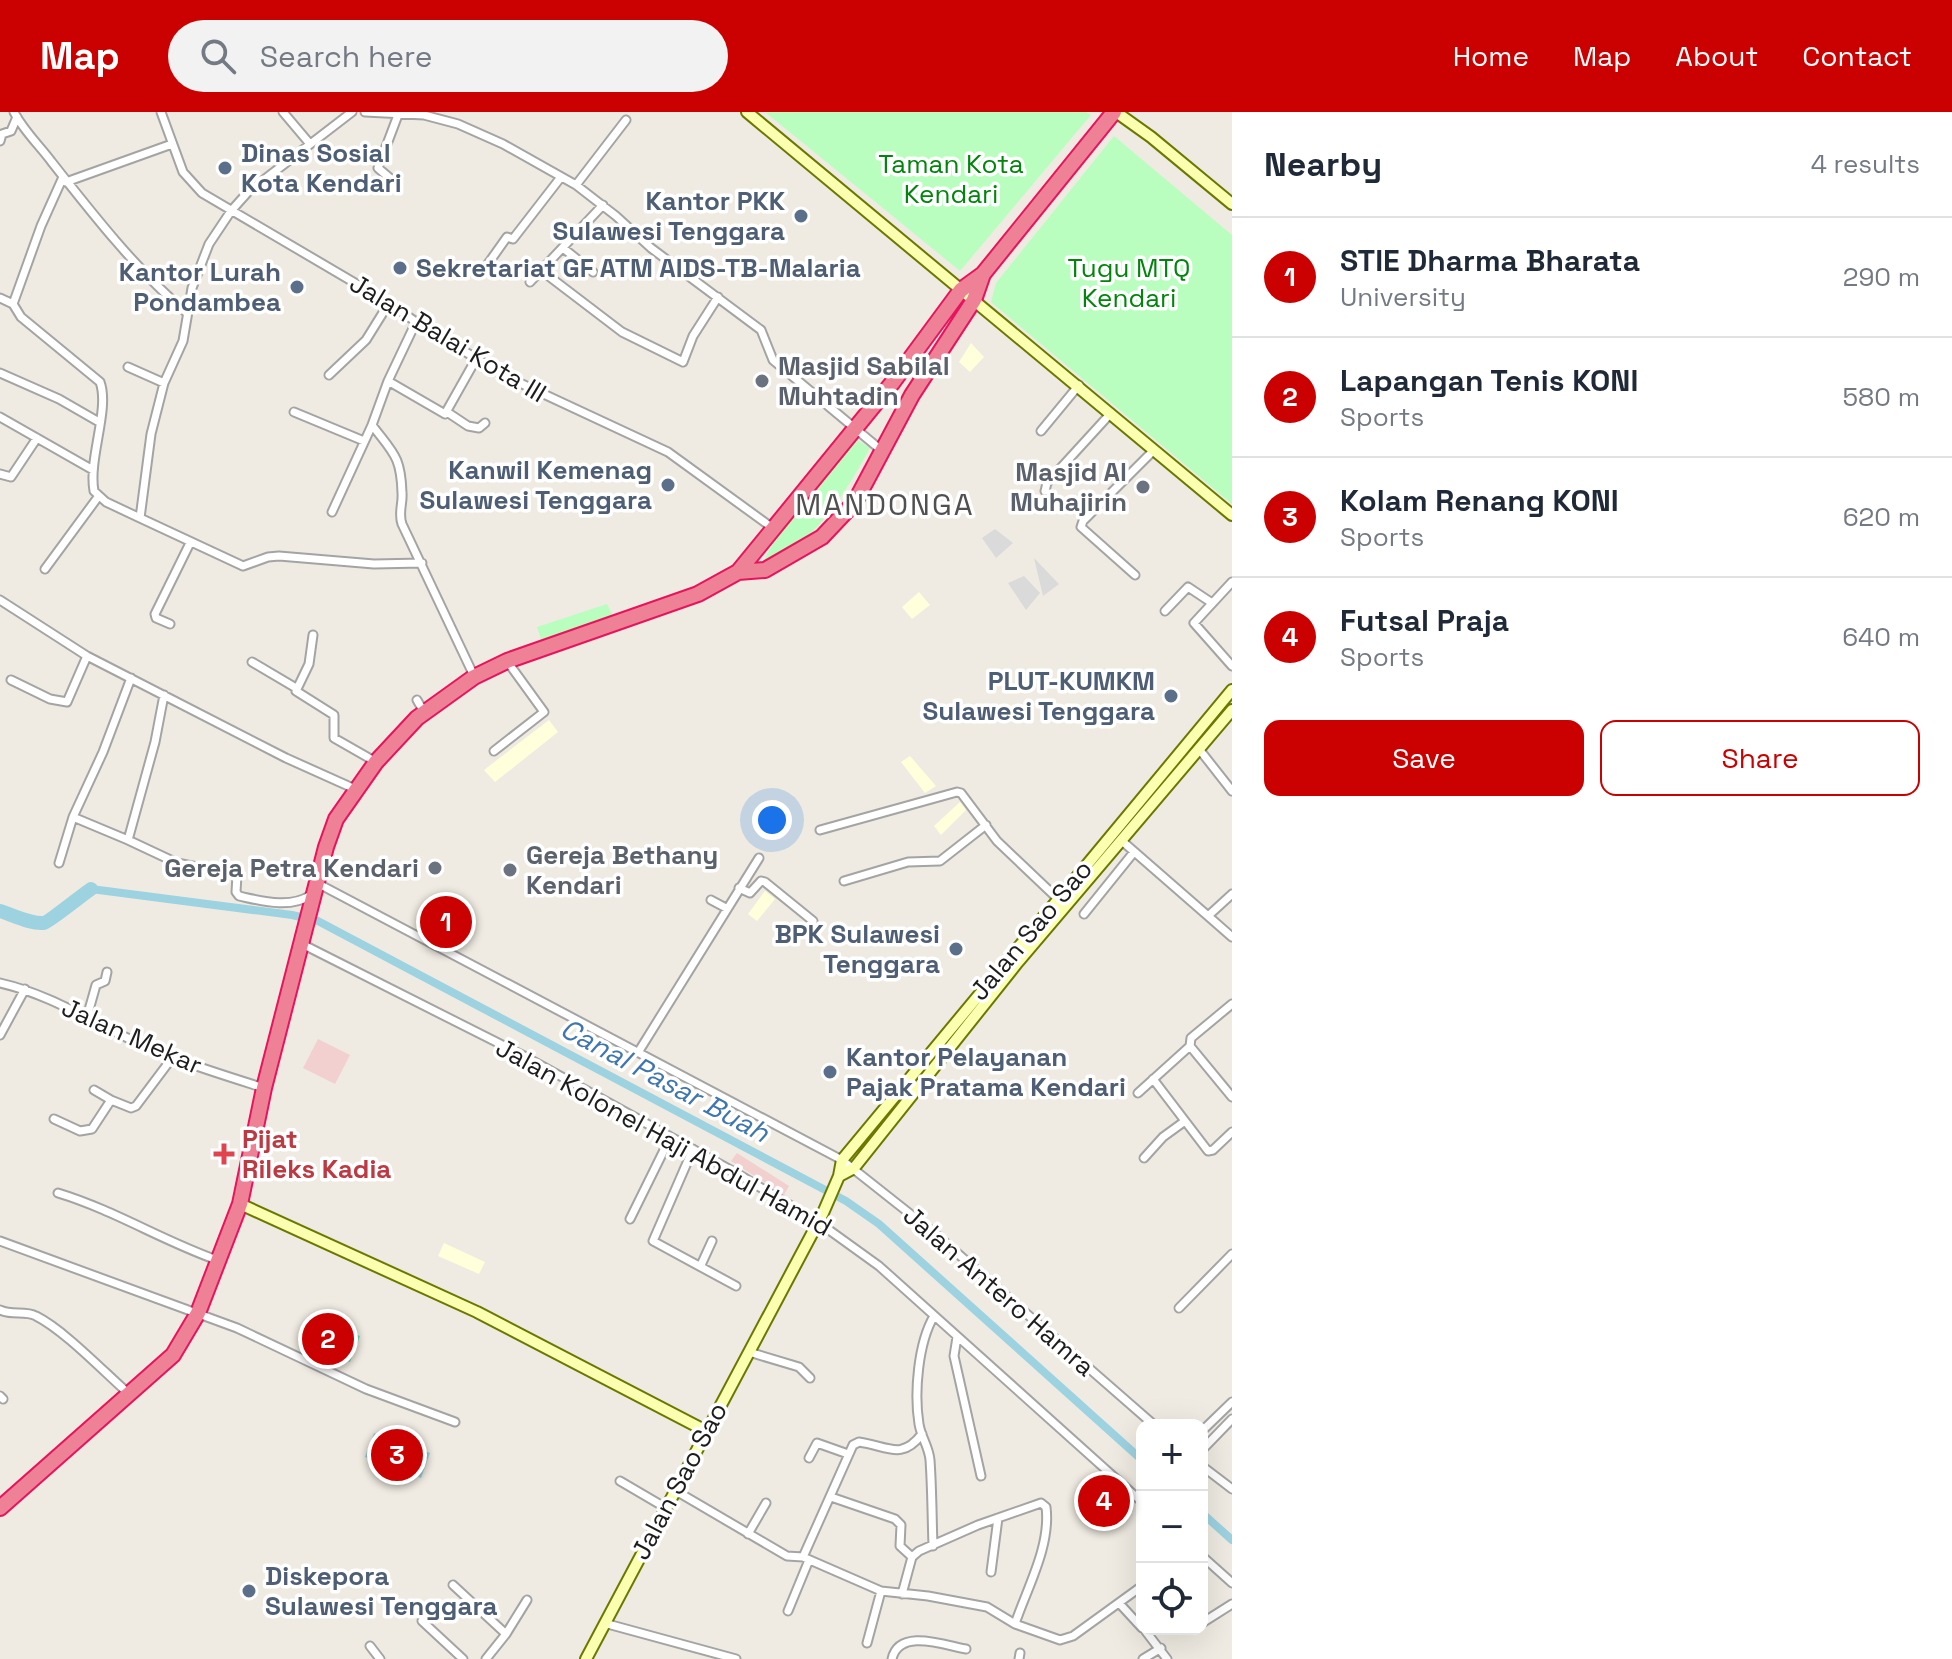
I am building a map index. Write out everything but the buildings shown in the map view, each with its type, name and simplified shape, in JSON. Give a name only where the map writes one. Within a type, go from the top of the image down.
[{"type":"highway","points":[[2,1503],[173,1355],[198,1313],[240,1204],[264,1088],[312,894],[336,819],[376,762],[421,706],[474,677],[507,661],[698,594],[738,572],[765,570],[822,537],[855,502],[925,373],[974,300],[983,274],[1115,112]]},
{"type":"highway","points":[[738,572],[855,428],[961,290],[983,274]]},
{"type":"highway","points":[[753,551],[765,570]]},
{"type":"street","name":"Jalan Balai Kota III","points":[[161,112],[183,172],[202,193],[389,303],[476,359],[544,396],[668,452],[774,529]]},
{"type":"street","points":[[283,112],[310,144]]},
{"type":"street","points":[[140,518],[151,434],[164,383],[183,341],[192,288],[209,244],[248,192],[352,112]]},
{"type":"street","points":[[365,112],[424,115],[458,124],[503,144],[576,185],[651,248],[763,332],[773,360],[881,450]]},
{"type":"street","points":[[747,112],[1232,515]]},
{"type":"street","points":[[1115,112],[1151,137],[1232,204]]},
{"type":"street","points":[[3,135],[16,115],[65,179],[147,273],[187,313]]},
{"type":"street","points":[[392,180],[378,168],[398,115]]},
{"type":"street","points":[[576,185],[626,120]]},
{"type":"street","points":[[3,135],[30,135]]},
{"type":"street","points":[[13,304],[41,226],[65,179],[172,144]]},
{"type":"street","points":[[485,268],[507,237],[513,239],[561,177]]},
{"type":"street","points":[[530,282],[603,205]]},
{"type":"street","points":[[563,248],[593,272]]},
{"type":"street","points":[[542,271],[622,332],[683,362],[693,336],[718,297]]},
{"type":"street","points":[[0,298],[13,304],[21,317],[100,382],[102,396],[93,470],[93,486],[98,497],[243,566],[279,556],[374,564],[422,563]]},
{"type":"street","points":[[329,375],[366,340],[389,303]]},
{"type":"street","points":[[332,512],[416,322]]},
{"type":"street","points":[[447,412],[476,359]]},
{"type":"street","points":[[128,367],[164,383]]},
{"type":"street","points":[[0,373],[59,399],[99,422]]},
{"type":"street","points":[[388,381],[434,410],[447,412],[471,427],[479,428],[485,423]]},
{"type":"street","points":[[1041,431],[1079,385]]},
{"type":"street","points":[[294,412],[364,441]]},
{"type":"street","points":[[1045,491],[1047,483],[1111,413]]},
{"type":"street","points":[[0,417],[93,470]]},
{"type":"street","points":[[372,425],[396,453],[402,494],[400,517],[474,677]]},
{"type":"street","points":[[0,474],[11,477],[37,438]]},
{"type":"street","points":[[1135,575],[1081,527],[1083,521],[1154,450]]},
{"type":"street","points":[[45,569],[98,497]]},
{"type":"street","points":[[170,624],[156,618],[155,614],[190,543]]},
{"type":"street","points":[[1232,582],[1194,623],[1232,666]]},
{"type":"street","points":[[1165,611],[1188,587],[1212,603]]},
{"type":"street","points":[[0,601],[87,656],[286,758],[355,789]]},
{"type":"street","points":[[296,688],[309,664],[313,635]]},
{"type":"street","points":[[11,680],[50,699],[67,702],[87,656]]},
{"type":"street","points":[[494,751],[544,712],[507,661]]},
{"type":"street","points":[[252,662],[334,715],[334,738],[376,762]]},
{"type":"street","points":[[59,863],[73,817],[103,752],[131,678]]},
{"type":"street","name":"Jalan Sao Sao","points":[[586,1659],[821,1217],[839,1176],[842,1160],[1232,690]]},
{"type":"street","points":[[128,840],[155,742],[164,695]]},
{"type":"street","name":"Jalan Sao Sao","points":[[839,1176],[854,1168],[1018,962],[1232,710]]},
{"type":"street","points":[[1199,749],[1232,791]]},
{"type":"street","points":[[820,830],[957,792],[964,796],[997,841],[1058,899]]},
{"type":"street","points":[[73,817],[177,863],[237,875],[236,892],[239,896],[288,903],[299,902],[312,894]]},
{"type":"street","points":[[844,881],[908,862],[940,861],[986,825]]},
{"type":"street","points":[[1122,841],[1232,937]]},
{"type":"street","points":[[1084,914],[1134,852]]},
{"type":"street","points":[[639,1051],[759,858]]},
{"type":"street","points":[[739,888],[750,893],[761,881],[765,882],[813,921]]},
{"type":"street","name":"Jalan Antero Hamra","points":[[312,894],[639,1051],[842,1160],[944,1241],[1147,1419]]},
{"type":"street","points":[[1208,916],[1232,894]]},
{"type":"street","points":[[711,900],[726,908]]},
{"type":"street","name":"Jalan Kolonel Haji Abdul Hamid","points":[[302,938],[821,1217],[1136,1497]]},
{"type":"street","points":[[87,1017],[96,985],[105,981],[107,972]]},
{"type":"street","name":"Jalan Mekar","points":[[0,983],[25,989],[172,1058],[264,1088]]},
{"type":"street","points":[[0,1035],[25,989]]},
{"type":"street","points":[[1138,1093],[1190,1046],[1191,1038],[1232,1004]]},
{"type":"street","points":[[1190,1046],[1232,1097]]},
{"type":"street","points":[[94,1090],[131,1108],[136,1106],[172,1058]]},
{"type":"street","points":[[1153,1079],[1208,1151],[1232,1132]]},
{"type":"street","points":[[54,1119],[86,1132],[96,1125],[111,1100]]},
{"type":"street","points":[[1144,1158],[1163,1137],[1185,1121]]},
{"type":"street","points":[[630,1219],[670,1138]]},
{"type":"street","points":[[693,1149],[653,1239],[736,1286]]},
{"type":"street","points":[[58,1193],[220,1260]]},
{"type":"street","points":[[240,1204],[477,1312],[706,1431]]},
{"type":"street","points":[[0,1241],[237,1328],[366,1389],[455,1422]]},
{"type":"street","points":[[701,1265],[712,1241]]},
{"type":"street","points":[[1179,1308],[1232,1254]]},
{"type":"street","points":[[0,1310],[35,1315],[128,1393]]},
{"type":"street","points":[[933,1546],[930,1460],[918,1412],[920,1351],[926,1329],[934,1316]]},
{"type":"street","points":[[957,1337],[954,1356],[981,1476]]},
{"type":"street","points":[[749,1352],[799,1367],[810,1378]]},
{"type":"street","points":[[1208,1425],[1232,1402]]},
{"type":"street","points":[[1208,1444],[1232,1419]]},
{"type":"street","points":[[788,1611],[848,1454],[859,1442],[896,1450],[908,1449],[922,1434]]},
{"type":"street","points":[[809,1458],[817,1443],[848,1454]]},
{"type":"street","points":[[1208,1471],[1232,1489]]},
{"type":"street","points":[[620,1481],[666,1508]]},
{"type":"street","points":[[676,1491],[787,1556],[806,1559],[881,1591],[987,1607],[1015,1624],[1060,1640],[1073,1636],[1136,1590]]},
{"type":"street","points":[[831,1497],[895,1519],[901,1525],[900,1546],[912,1557]]},
{"type":"street","points":[[748,1534],[766,1503]]},
{"type":"street","points":[[902,1594],[912,1557],[919,1551],[1039,1503],[1046,1507],[1047,1525],[1015,1624]]},
{"type":"street","points":[[991,1572],[998,1518]]},
{"type":"street","points":[[1208,1561],[1232,1583]]},
{"type":"street","points":[[453,1585],[506,1634]]},
{"type":"street","points":[[867,1643],[881,1591]]},
{"type":"street","points":[[486,1659],[527,1600]]},
{"type":"street","points":[[1119,1603],[1136,1621]]},
{"type":"street","points":[[1208,1619],[1232,1604]]},
{"type":"street","points":[[422,1621],[463,1659]]},
{"type":"street","points":[[604,1623],[736,1659]]},
{"type":"street","points":[[1149,1635],[1167,1659]]},
{"type":"street","points":[[892,1659],[896,1648],[905,1642],[966,1649]]},
{"type":"street","points":[[370,1646],[380,1659]]},
{"type":"street","points":[[1143,1659],[1161,1648]]},
{"type":"shaded area","points":[[971,343],[984,357],[970,372],[959,362]]},
{"type":"shaded area","points":[[995,529],[1013,543],[996,558],[982,538]]},
{"type":"shaded area","points":[[1034,558],[1059,584],[1043,596]]},
{"type":"shaded area","points":[[1024,576],[1040,593],[1026,610],[1008,583]]},
{"type":"shaded area","points":[[919,592],[930,605],[912,619],[902,607]]},
{"type":"shaded area","points":[[549,720],[558,732],[495,782],[484,770]]},
{"type":"shaded area","points":[[910,756],[936,786],[925,793],[901,762]]},
{"type":"shaded area","points":[[960,802],[966,810],[941,835],[934,826]]},
{"type":"shaded area","points":[[765,891],[775,899],[757,921],[748,914]]},
{"type":"shaded area","points":[[318,1039],[350,1055],[335,1084],[303,1068]]},
{"type":"shaded area","points":[[737,1153],[789,1186],[784,1195],[731,1161]]},
{"type":"shaded area","points":[[444,1243],[485,1262],[479,1274],[438,1256]]},
{"type":"green space","name":"Taman Kota Kendari","points":[[765,112],[1087,112],[1091,115],[960,271]]},
{"type":"green space","name":"Tugu MTQ Kendari","points":[[1114,136],[1232,235],[1232,504],[991,302],[996,283]]},
{"type":"green space","points":[[857,440],[870,448],[827,515],[799,543],[764,561],[806,497]]},
{"type":"green space","points":[[607,604],[615,620],[543,645],[537,627]]},
{"type":"green space","points":[[327,1322],[340,1327],[329,1355],[316,1350]]},
{"type":"green space","points":[[347,1331],[360,1336],[350,1362],[337,1358]]},
{"type":"water","points":[[374,1433],[430,1453],[421,1478],[365,1457]]},
{"type":"waterway","name":"Canal Pasar Buah","points":[[91,889],[318,921],[846,1201],[879,1224],[1136,1455]]},
{"type":"waterway","points":[[0,911],[27,921],[44,923],[91,889]]},
{"type":"waterway","name":"Canal Pasar Buah","points":[[1208,1518],[1232,1540]]},
{"type":"place","name":"Dinas Sosial Kota Kendari","points":[[225,168]]},
{"type":"place","name":"Kantor PKK Sulawesi Tenggara","points":[[801,216]]},
{"type":"place","name":"Sekretariat GF ATM AIDS-TB-Malaria","points":[[400,268]]},
{"type":"place","name":"Kantor Lurah Pondambea","points":[[297,287]]},
{"type":"place","name":"Masjid Sabilal Muhtadin","points":[[762,381]]},
{"type":"place","name":"Kanwil Kemenag Sulawesi Tenggara","points":[[668,485]]},
{"type":"place","name":"Masjid Al Muhajirin","points":[[1143,487]]},
{"type":"place","name":"PLUT-KUMKM Sulawesi Tenggara","points":[[1171,696]]},
{"type":"place","name":"Gereja Petra Kendari","points":[[435,868]]},
{"type":"place","name":"Gereja Bethany Kendari","points":[[510,870]]},
{"type":"place","name":"STIE Dharma Bharata","points":[[446,922]]},
{"type":"place","name":"BPK Sulawesi Tenggara","points":[[956,949]]},
{"type":"place","name":"Kantor Pelayanan Pajak Pratama Kendari","points":[[830,1072]]},
{"type":"place","name":"Pijat Rileks Kadia","points":[[224,1154]]},
{"type":"place","name":"Lapangan Tenis KONI","points":[[328,1339]]},
{"type":"place","name":"Kolam Renang KONI","points":[[397,1455]]},
{"type":"place","name":"Futsal Praja","points":[[1104,1501]]},
{"type":"place","name":"Diskepora Sulawesi Tenggara","points":[[249,1591]]},
{"type":"district","name":"MANDONGA","points":[[885,504]]}]
